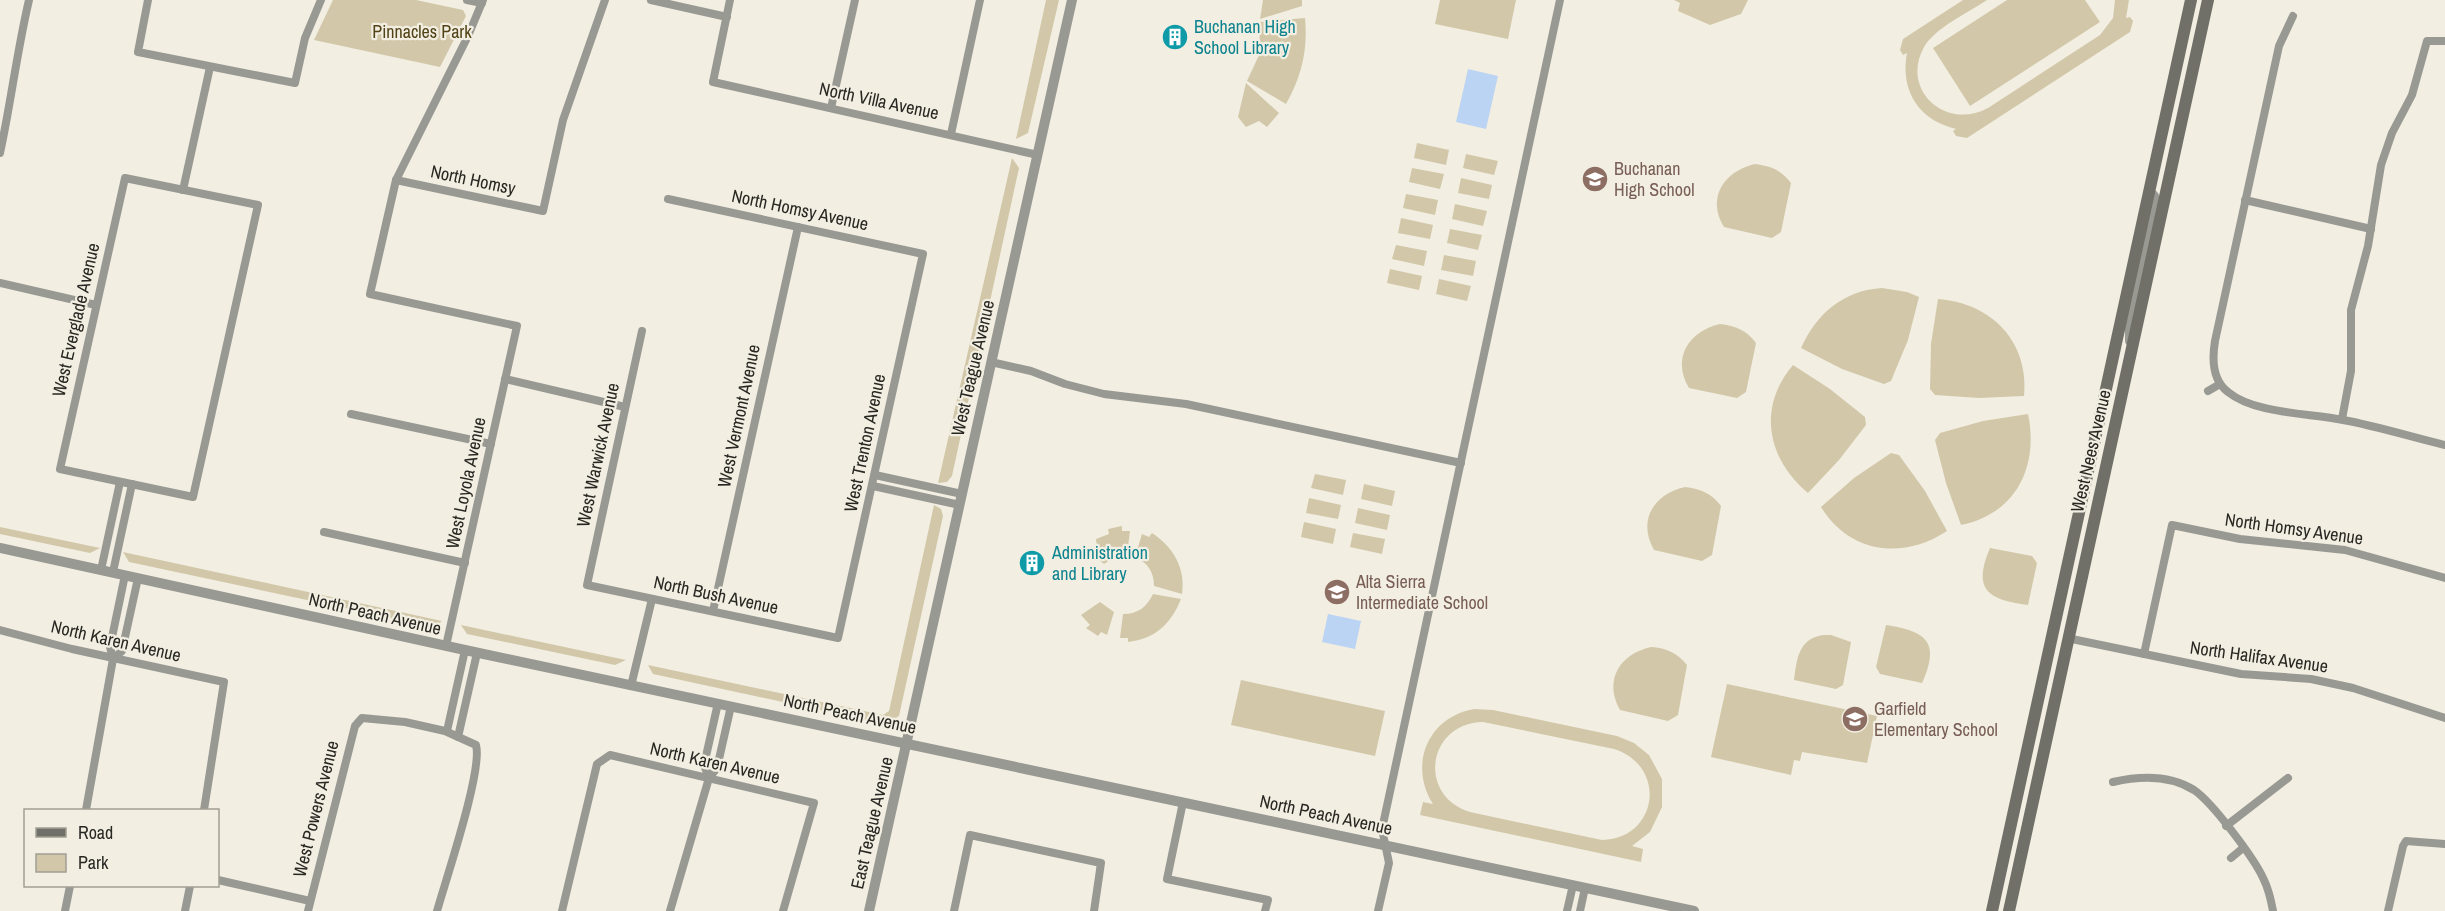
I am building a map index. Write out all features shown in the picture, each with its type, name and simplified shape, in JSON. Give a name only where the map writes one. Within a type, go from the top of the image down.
[{"type":"main road","name":"West Nees Avenue","points":[[1992,911],[2191,0]]},
{"type":"main road","name":"West Nees Avenue","points":[[2009,911],[2208,0]]},
{"type":"street","points":[[0,153],[11,103],[19,42],[29,0]]},
{"type":"street","points":[[148,0],[138,52],[295,83],[305,38],[321,0]]},
{"type":"street","points":[[396,180],[483,2],[467,0]]},
{"type":"street","name":"North Homsy","points":[[396,180],[543,211],[563,120],[605,0]]},
{"type":"street","points":[[651,0],[727,17],[730,0]]},
{"type":"street","points":[[831,108],[855,0]]},
{"type":"street","points":[[951,134],[980,0]]},
{"type":"street","name":"West Teague Avenue","points":[[906,743],[1072,0]]},
{"type":"street","points":[[1378,911],[1389,863],[1382,829],[1560,0]]},
{"type":"street","points":[[2293,16],[2279,46],[2213,352],[2213,364],[2220,384],[2237,398],[2254,404],[2342,419],[2445,445]]},
{"type":"street","name":"North Villa Avenue","points":[[727,17],[713,82],[1038,154]]},
{"type":"street","points":[[2342,419],[2351,371],[2351,310],[2372,229],[2386,148],[2412,95],[2427,41],[2445,41]]},
{"type":"street","points":[[101,570],[120,482],[193,497],[258,205],[183,190],[210,67]]},
{"type":"street","name":"West Everglade Avenue","points":[[120,482],[60,469],[125,178],[183,190]]},
{"type":"street","name":"West Loyola Avenue","points":[[396,180],[370,294],[516,326],[446,646]]},
{"type":"street","points":[[2130,359],[2130,324],[2155,203],[2154,195],[2149,191]]},
{"type":"street","name":"North Homsy Avenue","points":[[668,199],[923,254]]},
{"type":"street","points":[[2246,200],[2372,229]]},
{"type":"street","name":"West Vermont Avenue","points":[[713,611],[798,227]]},
{"type":"street","name":"West Trenton Avenue","points":[[838,638],[923,254]]},
{"type":"street","points":[[0,283],[96,305]]},
{"type":"street","name":"West Warwick Avenue","points":[[587,585],[642,331]]},
{"type":"street","points":[[991,362],[1031,371],[1104,394],[1185,404],[1461,463]]},
{"type":"street","points":[[506,379],[625,407]]},
{"type":"street","points":[[2208,391],[2220,384]]},
{"type":"street","points":[[351,414],[491,444]]},
{"type":"street","points":[[875,475],[961,499]]},
{"type":"street","points":[[113,572],[132,484]]},
{"type":"street","points":[[873,486],[961,499]]},
{"type":"street","name":"North Homsy Avenue","points":[[2144,654],[2172,525],[2240,539],[2345,550],[2445,578]]},
{"type":"street","points":[[324,532],[465,563]]},
{"type":"street","name":"North Peach Avenue","points":[[0,548],[477,653],[1694,911]]},
{"type":"street","points":[[86,809],[113,659],[110,647],[125,575]]},
{"type":"street","points":[[113,659],[122,651],[138,578]]},
{"type":"street","name":"North Bush Avenue","points":[[587,585],[838,638]]},
{"type":"street","points":[[631,686],[652,599]]},
{"type":"street","name":"North Karen Avenue","points":[[1,632],[113,659],[224,682],[204,809]]},
{"type":"street","name":"North Halifax Avenue","points":[[2067,638],[2241,674],[2311,679],[2353,688],[2445,718]]},
{"type":"street","points":[[437,911],[479,755],[476,745],[447,731],[465,650]]},
{"type":"street","points":[[458,736],[477,653]]},
{"type":"street","points":[[709,778],[704,765],[718,703]]},
{"type":"street","points":[[670,911],[709,778],[717,768],[731,706]]},
{"type":"street","name":"West Powers Avenue","points":[[308,911],[355,726],[362,718],[405,722],[447,731]]},
{"type":"street","name":"East Teague Avenue","points":[[869,911],[906,743]]},
{"type":"street","name":"North Karen Avenue","points":[[562,911],[597,764],[610,755],[814,803],[783,911]]},
{"type":"street","points":[[2114,782],[2148,777],[2178,783],[2205,799],[2265,881],[2273,911]]},
{"type":"street","points":[[2226,826],[2288,778]]},
{"type":"street","points":[[1183,802],[1167,879],[1268,900],[1265,911]]},
{"type":"street","points":[[954,911],[970,835],[1101,863],[1094,911]]},
{"type":"street","points":[[2388,911],[2406,841],[2445,844]]},
{"type":"street","points":[[2231,858],[2243,848]]},
{"type":"street","points":[[219,880],[310,901]]},
{"type":"street","points":[[1567,911],[1573,885]]},
{"type":"street","points":[[65,911],[70,887]]},
{"type":"street","points":[[185,911],[190,887]]},
{"type":"street","points":[[1580,911],[1585,888]]},
{"type":"green space","name":"Pinnacles Park","points":[[333,0],[416,0],[463,10],[466,16],[440,67],[314,40]]},
{"type":"green space","points":[[1046,0],[1059,0],[1028,133],[1016,139]]},
{"type":"green space","points":[[1263,0],[1302,0],[1302,6],[1260,19]]},
{"type":"green space","points":[[1440,0],[1516,0],[1508,39],[1435,24]]},
{"type":"green space","points":[[1674,0],[1748,0],[1741,14],[1710,25],[1678,11],[1680,3]]},
{"type":"green space","points":[[1963,0],[1987,0],[1936,33],[1924,47],[1918,63],[1918,78],[1931,102],[1943,110],[1957,114],[1972,114],[1988,108],[2100,35],[2113,18],[2115,0],[2129,0],[2126,18],[2130,17],[2133,21],[2130,32],[1967,138],[1956,136],[1953,131],[1956,129],[1931,119],[1915,102],[1906,79],[1907,53],[1903,55],[1900,50],[1903,39]]},
{"type":"green space","points":[[2007,0],[2085,0],[2100,22],[1970,106],[1933,48]]},
{"type":"green space","points":[[1305,18],[1306,41],[1303,62],[1286,104],[1247,81],[1259,55],[1260,22]]},
{"type":"green space","points":[[1246,83],[1279,113],[1267,127],[1259,121],[1246,127],[1238,117]]},
{"type":"green space","points":[[1417,143],[1449,150],[1446,165],[1414,158]]},
{"type":"green space","points":[[1466,154],[1498,161],[1494,175],[1463,168]]},
{"type":"green space","points":[[1012,158],[1019,168],[952,476],[947,482],[938,483]]},
{"type":"green space","points":[[1755,164],[1775,169],[1791,183],[1781,232],[1772,238],[1724,227],[1719,216],[1717,206],[1721,187],[1735,173]]},
{"type":"green space","points":[[1412,168],[1444,174],[1440,189],[1409,182]]},
{"type":"green space","points":[[1461,178],[1492,185],[1489,199],[1458,193]]},
{"type":"green space","points":[[1406,194],[1438,200],[1435,215],[1403,208]]},
{"type":"green space","points":[[1455,204],[1487,211],[1483,226],[1452,219]]},
{"type":"green space","points":[[1401,218],[1433,225],[1430,239],[1398,233]]},
{"type":"green space","points":[[1450,229],[1482,235],[1478,250],[1447,243]]},
{"type":"green space","points":[[1396,245],[1427,251],[1424,266],[1392,259]]},
{"type":"green space","points":[[1444,255],[1476,261],[1473,276],[1441,270]]},
{"type":"green space","points":[[1390,269],[1422,276],[1419,290],[1387,283]]},
{"type":"green space","points":[[1439,279],[1471,286],[1467,301],[1436,294]]},
{"type":"green space","points":[[1882,288],[1907,292],[1919,297],[1908,340],[1891,381],[1884,384],[1842,369],[1801,348],[1815,325],[1833,306],[1855,293]]},
{"type":"green space","points":[[1938,299],[1974,308],[2003,328],[2020,358],[2024,376],[2024,396],[1979,398],[1935,395],[1930,389],[1931,344]]},
{"type":"green space","points":[[1720,324],[1740,329],[1756,343],[1746,392],[1737,398],[1689,388],[1684,377],[1682,366],[1686,347],[1700,333]]},
{"type":"green space","points":[[1793,365],[1830,389],[1865,417],[1866,425],[1839,460],[1808,493],[1783,465],[1772,432],[1771,415],[1774,398]]},
{"type":"green space","points":[[2028,414],[2031,433],[2030,452],[2019,485],[2009,499],[1996,510],[1980,519],[1961,525],[1946,483],[1935,440],[1940,433],[1983,421]]},
{"type":"green space","points":[[1891,453],[1899,455],[1925,491],[1947,531],[1913,546],[1895,549],[1878,548],[1847,535],[1833,523],[1821,507],[1854,478]]},
{"type":"green space","points":[[1315,474],[1346,480],[1343,495],[1311,488]]},
{"type":"green space","points":[[1364,484],[1395,491],[1392,506],[1361,499]]},
{"type":"green space","points":[[1685,487],[1705,492],[1721,506],[1712,555],[1702,561],[1654,550],[1649,539],[1648,519],[1657,502],[1674,490]]},
{"type":"green space","points":[[1309,498],[1341,505],[1338,519],[1306,513]]},
{"type":"green space","points":[[934,505],[941,509],[943,516],[899,716],[885,724],[653,674],[648,665],[883,715],[889,711]]},
{"type":"green space","points":[[1358,508],[1390,515],[1387,530],[1355,523]]},
{"type":"green space","points":[[1304,522],[1336,529],[1333,544],[1301,537]]},
{"type":"green space","points":[[1122,526],[1122,531],[1130,531],[1127,555],[1114,557],[1104,564],[1098,559],[1096,539],[1109,534],[1108,529]]},
{"type":"green space","points":[[0,527],[100,548],[90,553],[0,534]]},
{"type":"green space","points":[[1152,533],[1172,552],[1180,567],[1182,594],[1154,586],[1153,576],[1149,569],[1135,557],[1142,534],[1149,537]]},
{"type":"green space","points":[[1353,533],[1385,539],[1382,554],[1350,547]]},
{"type":"green space","points":[[1990,548],[2032,556],[2037,563],[2028,605],[2003,600],[1987,590],[1983,574]]},
{"type":"green space","points":[[123,552],[442,621],[434,627],[129,562]]},
{"type":"green space","points":[[1153,594],[1181,599],[1167,623],[1146,638],[1128,642],[1128,638],[1120,638],[1123,614],[1141,609]]},
{"type":"green space","points":[[1100,602],[1114,612],[1107,635],[1101,632],[1098,636],[1086,628],[1090,625],[1081,615]]},
{"type":"green space","points":[[461,625],[626,660],[615,665],[467,634]]},
{"type":"green space","points":[[1886,625],[1911,631],[1926,641],[1930,657],[1922,683],[1880,674],[1876,667]]},
{"type":"green space","points":[[1823,635],[1831,635],[1851,642],[1843,685],[1836,689],[1794,680],[1800,651],[1808,641]]},
{"type":"green space","points":[[1651,647],[1671,652],[1687,665],[1678,715],[1668,721],[1620,710],[1615,699],[1614,679],[1623,662],[1640,650]]},
{"type":"green space","points":[[1241,680],[1385,711],[1375,756],[1231,725]]},
{"type":"green space","points":[[1727,684],[1877,716],[1867,763],[1802,752],[1800,761],[1794,760],[1791,775],[1711,757]]},
{"type":"green space","points":[[1474,709],[1493,710],[1617,736],[1634,743],[1649,755],[1662,779],[1662,807],[1650,832],[1632,846],[1643,849],[1641,862],[1420,815],[1423,802],[1433,804],[1422,774],[1427,745],[1434,732],[1458,714]],"holes":[[[1483,722],[1614,749],[1631,758],[1643,770],[1649,785],[1649,800],[1645,815],[1635,828],[1621,836],[1602,840],[1470,812],[1453,804],[1442,791],[1436,777],[1436,761],[1440,747],[1450,734],[1464,725]]]},
{"type":"water","points":[[1468,69],[1498,76],[1486,129],[1456,122]]},
{"type":"water","points":[[1328,614],[1361,621],[1355,649],[1322,642]]},
{"type":"place","name":"Buchanan High School Library","points":[[1175,37]]},
{"type":"place","name":"Buchanan High School","points":[[1595,179]]},
{"type":"place","name":"Administration and Library","points":[[1032,563]]},
{"type":"place","name":"Alta Sierra Intermediate School","points":[[1337,592]]},
{"type":"place","name":"Garfield Elementary School","points":[[1855,719]]}]
